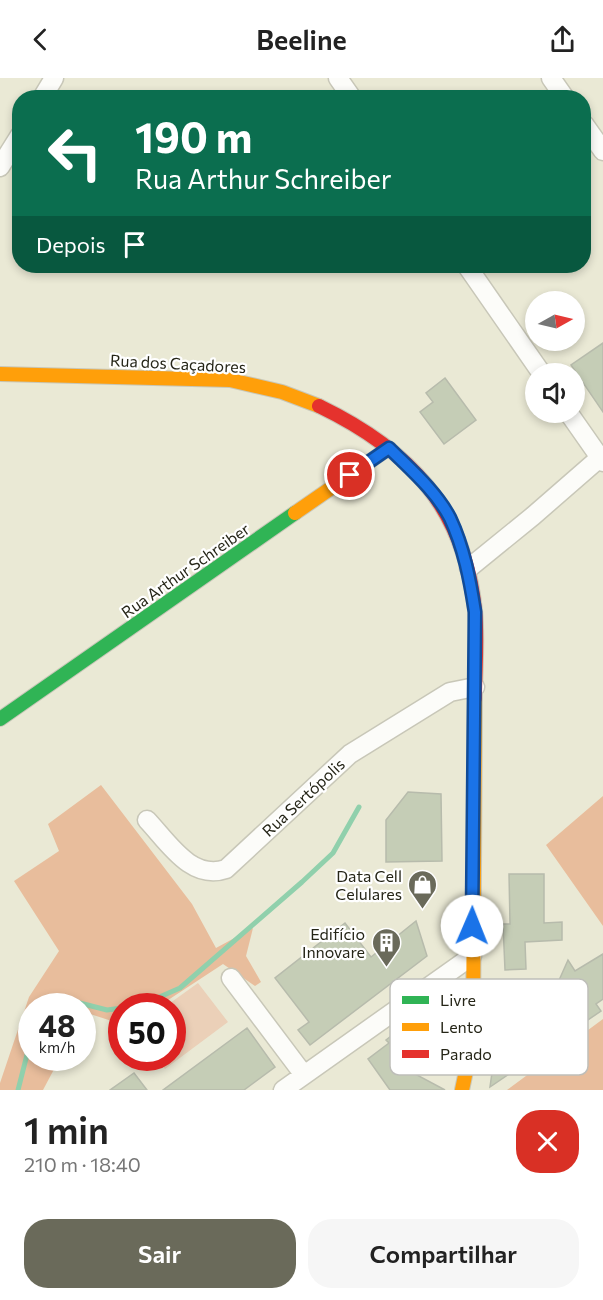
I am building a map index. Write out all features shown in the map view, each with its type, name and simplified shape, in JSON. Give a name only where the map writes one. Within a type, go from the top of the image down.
[{"type":"main road","name":"Rua dos Caçadores","points":[[0,374],[206,378],[253,384],[292,395],[343,418],[389,448],[426,485],[449,517],[468,568],[475,612],[472,979]]},
{"type":"main road","name":"Rua Arthur Schreiber","points":[[0,719],[389,448]]},
{"type":"main road","name":"Rua dos Caçadores","points":[[462,1090],[466,1075]]},
{"type":"street","points":[[591,134],[603,151]]},
{"type":"street","points":[[0,168],[12,148]]},
{"type":"street","points":[[472,273],[534,363]]},
{"type":"street","points":[[468,568],[602,458],[576,423]]},
{"type":"street","name":"Rua Sertópolis","points":[[147,820],[191,866],[203,872],[214,873],[226,869],[350,754],[450,692],[475,687]]},
{"type":"street","points":[[440,979],[472,956]]},
{"type":"street","points":[[231,978],[304,1075]]},
{"type":"street","points":[[283,1090],[390,1014]]},
{"type":"shaded area","points":[[101,785],[192,904],[216,948],[253,928],[246,956],[261,982],[255,986],[223,964],[179,993],[108,993],[108,1020],[96,1016],[96,993],[32,993],[59,951],[14,881],[59,851],[48,824]]},
{"type":"shaded area","points":[[603,796],[603,926],[546,845]]},
{"type":"shaded area","points":[[198,983],[228,1022],[186,1053],[186,993],[184,993]]},
{"type":"shaded area","points":[[603,1019],[603,1090],[507,1090],[527,1075],[588,1075],[588,1030]]},
{"type":"shaded area","points":[[18,1030],[18,1071],[53,1071],[43,1090],[0,1090],[0,1083]]},
{"type":"building","points":[[603,343],[603,412],[585,386],[585,363],[574,363]]},
{"type":"building","points":[[445,378],[476,420],[444,444],[420,412],[433,402],[426,393]]},
{"type":"building","points":[[408,792],[441,794],[442,861],[386,862],[386,820]]},
{"type":"building","points":[[509,874],[544,874],[544,923],[562,922],[562,940],[525,942],[526,969],[505,970],[503,924],[510,924]]},
{"type":"building","points":[[416,921],[427,956],[397,979],[390,979],[390,984],[310,1045],[298,1030],[309,1022],[275,978],[345,923],[371,957]]},
{"type":"building","points":[[603,954],[603,999],[596,1004],[601,1011],[588,1020],[588,979],[560,979],[568,960],[575,971]]},
{"type":"building","points":[[247,1028],[275,1067],[244,1090],[163,1090]]},
{"type":"building","points":[[390,1037],[390,1075],[417,1075],[445,1090],[390,1090],[368,1059],[389,1043],[386,1040]]},
{"type":"building","points":[[134,1073],[147,1090],[110,1090]]},
{"type":"building","points":[[492,1075],[508,1075],[490,1087]]},
{"type":"waterway","points":[[169,993],[180,988],[333,853],[359,807]]},
{"type":"waterway","points":[[96,1007],[108,1010]]},
{"type":"waterway","points":[[18,1090],[23,1071]]},
{"type":"traffic: fast","points":[[0,719],[295,513]]},
{"type":"traffic: slow","points":[[0,374],[230,380],[282,392],[319,406]]},
{"type":"traffic: slow","points":[[295,513],[389,448]]},
{"type":"traffic: slow","points":[[473,979],[475,698]]},
{"type":"traffic: slow","points":[[462,1090],[465,1075]]},
{"type":"traffic: jam","points":[[319,406],[380,442],[405,463],[427,486],[445,512],[459,541],[469,573],[475,610],[475,698]]},
{"type":"place","name":"Data Cell Celulares","points":[[423,910]]},
{"type":"place","name":"Edifício Innovare","points":[[386,968]]},
{"type":"route","points":[[350,475],[389,448],[426,485],[449,517],[468,568],[475,612],[472,926]]}]
